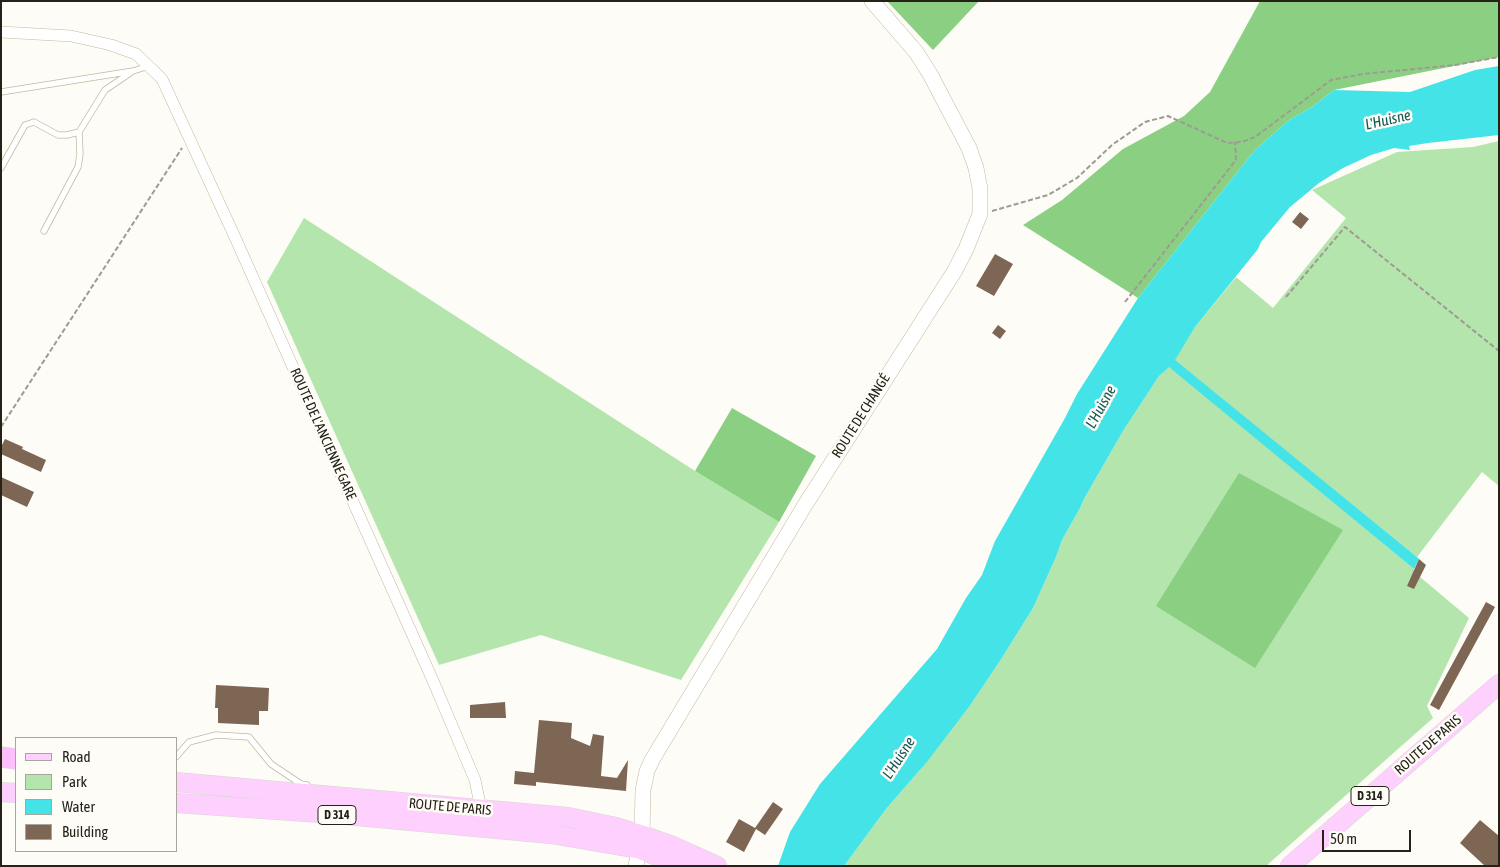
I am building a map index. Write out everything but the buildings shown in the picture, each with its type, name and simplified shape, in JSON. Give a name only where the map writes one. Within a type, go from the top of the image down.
[{"type":"highway","points":[[1,757],[15,758]]},
{"type":"main road","name":"ROUTE DE PARIS","points":[[1290,866],[1499,684]]},
{"type":"main road","points":[[1,767],[15,768]]},
{"type":"main road","name":"ROUTE DE PARIS","points":[[178,782],[568,818],[616,827],[639,850]]},
{"type":"main road","points":[[1,792],[15,792]]},
{"type":"main road","name":"ROUTE DE PARIS","points":[[178,803],[344,815],[551,834],[639,850],[682,866]]},
{"type":"main road","name":"ROUTE DE PARIS","points":[[639,850],[670,845],[716,866]]},
{"type":"street","name":"ROUTE DE CHANGÉ","points":[[639,850],[643,790],[647,771],[652,760],[805,505],[954,272],[966,249],[980,214],[980,189],[976,168],[969,148],[930,74],[916,52],[872,1]]},
{"type":"street","name":"ROUTE DE L'ANCIENNE GARE","points":[[1,32],[71,36],[111,45],[136,54],[162,78],[438,691],[476,780],[481,809]]},
{"type":"lane","points":[[1,92],[133,71],[149,66]]},
{"type":"lane","points":[[44,231],[78,167],[80,154],[79,132],[105,90],[133,71]]},
{"type":"lane","points":[[1,168],[25,124],[34,122],[58,135],[79,132]]},
{"type":"lane","points":[[178,755],[189,742],[216,735],[249,737],[271,764],[301,784],[310,786]]},
{"type":"lane","points":[[329,789],[347,792],[361,799]]},
{"type":"path","points":[[980,214],[1048,195],[1077,178],[1112,145],[1145,122],[1168,116],[1227,143],[1242,142],[1255,137],[1331,80],[1363,74],[1455,65],[1499,56]]},
{"type":"path","points":[[1,427],[188,138]]},
{"type":"path","points":[[1125,302],[1236,160],[1235,142]]},
{"type":"path","points":[[1286,297],[1345,227],[1499,351]]},
{"type":"green space","points":[[887,1],[979,1],[933,50]]},
{"type":"green space","points":[[1260,1],[1499,1],[1499,57],[1334,90],[1312,107],[1289,120],[1254,151],[1138,298],[1023,225],[1062,200],[1123,149],[1184,116],[1210,92]]},
{"type":"green space","points":[[1499,141],[1499,486],[1482,472],[1417,557],[1174,360],[1195,327],[1236,277],[1273,308],[1346,218],[1312,190],[1397,152],[1473,147]]},
{"type":"green space","points":[[304,218],[695,471],[779,522],[681,680],[541,635],[439,665],[267,282]]},
{"type":"green space","points":[[1169,366],[1414,569],[1414,572],[1469,618],[1427,706],[1433,718],[1266,866],[844,866],[886,809],[919,771],[969,707],[1000,661],[1033,608],[1062,540],[1084,499],[1123,431],[1159,376]]},
{"type":"green space","points":[[732,408],[816,456],[779,522],[695,471]]},
{"type":"green space","points":[[1239,473],[1343,530],[1255,668],[1156,606]]},
{"type":"water","name":"L'Huisne","points":[[1499,66],[1499,135],[1409,146],[1410,150],[1394,148],[1371,155],[1343,168],[1319,183],[1290,207],[1261,242],[1258,249],[1195,327],[1175,360],[1417,557],[1419,559],[1414,569],[1169,367],[1159,376],[1123,431],[1084,499],[1062,540],[1033,608],[969,707],[926,763],[886,809],[844,866],[778,866],[790,832],[820,784],[937,649],[966,598],[982,575],[995,541],[1077,394],[1138,298],[1254,151],[1289,120],[1312,107],[1334,90],[1410,92],[1475,70]]}]
